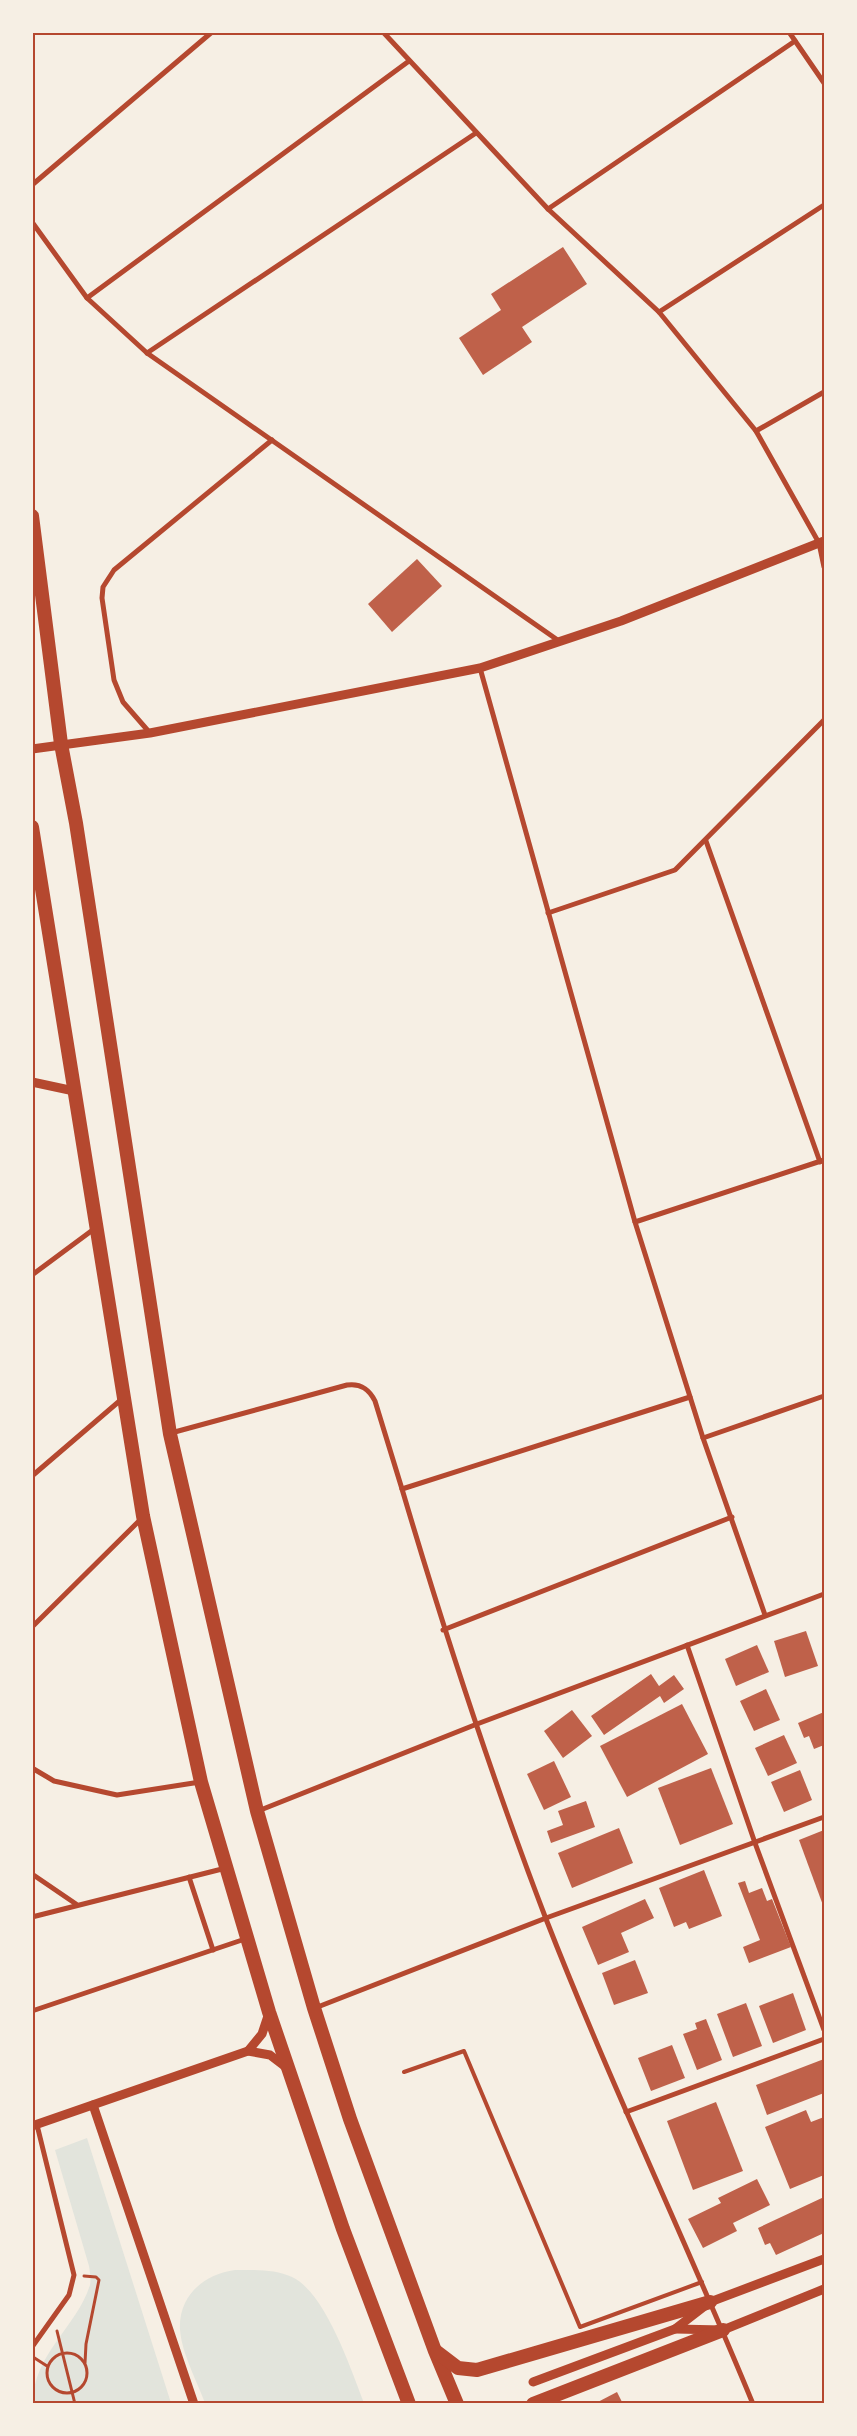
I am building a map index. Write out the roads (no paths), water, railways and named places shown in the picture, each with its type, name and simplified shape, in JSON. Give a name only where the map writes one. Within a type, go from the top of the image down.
[{"type":"highway","points":[[32,516],[61,744],[76,823],[170,1434],[257,1811],[314,2008],[350,2119],[435,2351],[457,2404]]},
{"type":"highway","points":[[32,828],[95,1228],[143,1516],[201,1782],[269,2012],[343,2229],[409,2404]]},
{"type":"highway","points":[[435,2351],[458,2368],[477,2370],[710,2302]]},
{"type":"highway","points":[[533,2404],[723,2330]]},
{"type":"street","points":[[383,32],[548,209],[659,312],[756,430],[822,542],[824,567]]},
{"type":"street","points":[[789,32],[824,83]]},
{"type":"street","points":[[32,185],[209,33]]},
{"type":"street","points":[[548,209],[795,41]]},
{"type":"street","points":[[87,298],[408,61]]},
{"type":"street","points":[[147,353],[476,133]]},
{"type":"street","points":[[659,312],[824,205]]},
{"type":"street","points":[[32,222],[87,298],[147,353],[559,641]]},
{"type":"street","points":[[756,430],[824,392]]},
{"type":"street","points":[[150,733],[123,702],[114,680],[102,598],[103,587],[114,570],[272,440]]},
{"type":"street","points":[[32,749],[150,733],[480,668],[621,621],[822,542]]},
{"type":"street","points":[[480,668],[635,1222],[703,1438],[765,1615]]},
{"type":"street","points":[[548,913],[675,870],[706,841],[824,720]]},
{"type":"street","points":[[635,1222],[822,1161],[706,841]]},
{"type":"street","points":[[32,1082],[74,1091]]},
{"type":"street","points":[[32,1275],[95,1228]]},
{"type":"street","points":[[170,1434],[347,1385],[361,1386],[369,1391],[375,1402],[444,1630],[546,1918],[626,2112],[723,2330],[753,2404]]},
{"type":"street","points":[[703,1438],[824,1396]]},
{"type":"street","points":[[402,1489],[690,1397]]},
{"type":"street","points":[[32,1476],[123,1398]]},
{"type":"street","points":[[32,1627],[143,1516]]},
{"type":"street","points":[[444,1630],[732,1517]]},
{"type":"street","points":[[257,1811],[477,1724],[824,1594]]},
{"type":"street","points":[[687,1645],[755,1843],[824,2030]]},
{"type":"street","points":[[32,1768],[54,1781],[117,1795],[201,1782]]},
{"type":"street","points":[[314,2008],[546,1918],[824,1817]]},
{"type":"street","points":[[32,1917],[76,1904],[226,1868]]},
{"type":"street","points":[[32,1874],[76,1904]]},
{"type":"street","points":[[189,1877],[213,1950]]},
{"type":"street","points":[[32,2011],[246,1938]]},
{"type":"street","points":[[248,2051],[262,2034],[269,2012]]},
{"type":"street","points":[[626,2112],[824,2039]]},
{"type":"street","points":[[32,2347],[69,2295],[74,2275],[35,2126],[248,2051],[270,2055],[289,2070]]},
{"type":"street","points":[[94,2105],[194,2404]]},
{"type":"street","points":[[533,2382],[675,2329],[710,2302],[824,2259]]},
{"type":"street","points":[[675,2329],[723,2330],[824,2289]]},
{"type":"lane","points":[[404,2072],[464,2051],[580,2327],[702,2282]]}]
